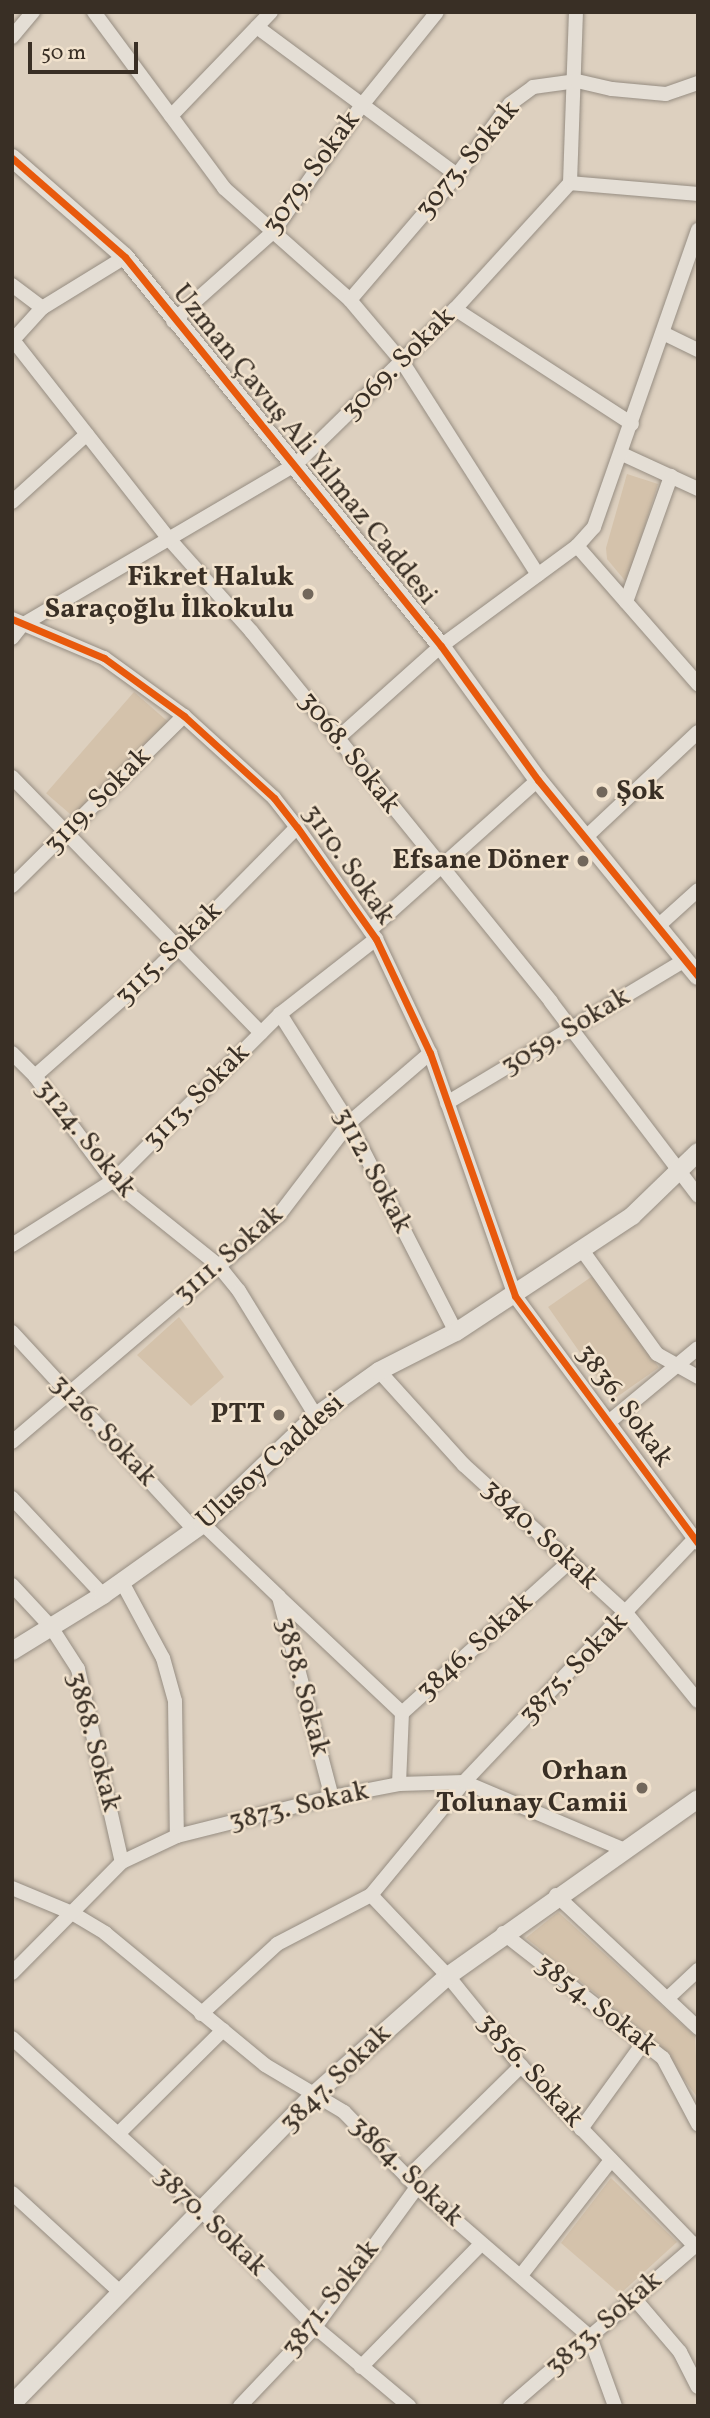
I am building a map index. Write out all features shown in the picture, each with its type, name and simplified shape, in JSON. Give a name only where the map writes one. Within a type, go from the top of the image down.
[{"type":"street","points":[[12,37],[33,12]]},
{"type":"street","points":[[94,12],[223,188],[350,300],[403,363],[538,575]]},
{"type":"street","points":[[170,116],[271,12]]},
{"type":"street","name":"3079. Sokak","points":[[173,321],[273,232],[362,105],[437,12]]},
{"type":"street","points":[[576,12],[577,81],[570,183],[698,194]]},
{"type":"street","points":[[257,27],[457,175]]},
{"type":"street","name":"3073. Sokak","points":[[350,300],[457,175],[510,104],[533,87],[577,81],[612,89],[666,94],[698,83]]},
{"type":"street","name":"Uzman Çavuş Ali Yılmaz Caddesi","points":[[12,158],[125,257],[173,321],[296,464],[441,646],[538,780],[698,976]]},
{"type":"street","name":"3069. Sokak","points":[[17,622],[170,540],[296,464],[403,363],[570,183]]},
{"type":"street","points":[[338,738],[441,646],[577,546],[594,527],[665,334],[698,230]]},
{"type":"street","points":[[13,341],[42,308],[125,257]]},
{"type":"street","points":[[12,285],[42,308]]},
{"type":"street","points":[[455,309],[632,424]]},
{"type":"street","points":[[665,334],[698,350]]},
{"type":"street","name":"3068. Sokak","points":[[13,341],[170,540],[338,738],[437,866],[572,1030],[677,1172],[698,1196]]},
{"type":"street","points":[[12,502],[87,434]]},
{"type":"street","points":[[622,454],[698,489]]},
{"type":"street","points":[[626,602],[671,476]]},
{"type":"street","points":[[577,546],[698,684]]},
{"type":"street","points":[[12,638],[17,622]]},
{"type":"street","name":"3110. Sokak","points":[[17,622],[104,657],[184,716],[274,798],[298,827],[373,935],[430,1053],[514,1296]]},
{"type":"street","name":"3119. Sokak","points":[[12,886],[184,716]]},
{"type":"street","points":[[585,838],[698,732]]},
{"type":"street","points":[[12,777],[176,949],[261,1033]]},
{"type":"street","name":"3113. Sokak","points":[[12,1245],[113,1181],[280,1014],[373,935],[437,866],[538,780]]},
{"type":"street","name":"3115. Sokak","points":[[35,1076],[176,949],[298,827]]},
{"type":"street","points":[[657,927],[698,890]]},
{"type":"street","name":"3059. Sokak","points":[[447,1103],[685,960]]},
{"type":"street","name":"3112. Sokak","points":[[280,1014],[349,1123],[456,1332]]},
{"type":"street","name":"3111. Sokak","points":[[12,1442],[279,1215],[349,1123],[430,1053]]},
{"type":"street","name":"3124. Sokak","points":[[13,1054],[35,1076],[113,1181],[218,1265],[239,1291],[316,1416]]},
{"type":"street","name":"Ulusoy Caddesi","points":[[12,1651],[103,1595],[199,1527],[316,1416],[379,1371],[456,1332],[632,1216],[698,1153]]},
{"type":"street","points":[[582,1250],[648,1343],[675,1367],[698,1377]]},
{"type":"street","name":"3836. Sokak","points":[[514,1296],[610,1421],[696,1541]]},
{"type":"street","name":"3126. Sokak","points":[[12,1332],[199,1527]]},
{"type":"street","points":[[610,1421],[698,1348]]},
{"type":"street","name":"3840. Sokak","points":[[379,1371],[464,1465],[627,1614],[698,1701]]},
{"type":"street","points":[[12,1498],[103,1595]]},
{"type":"street","name":"3858. Sokak","points":[[199,1527],[279,1597],[332,1797]]},
{"type":"street","name":"3875. Sokak","points":[[201,2014],[277,1944],[371,1895],[464,1782],[696,1541]]},
{"type":"street","name":"3846. Sokak","points":[[399,1784],[402,1713],[569,1562]]},
{"type":"street","points":[[122,1582],[163,1658],[174,1701],[177,1836]]},
{"type":"street","name":"3868. Sokak","points":[[12,1585],[51,1627],[78,1669],[122,1862]]},
{"type":"street","points":[[279,1597],[402,1713]]},
{"type":"street","name":"3873. Sokak","points":[[12,1973],[122,1862],[177,1836],[332,1797],[399,1784],[464,1782],[625,1850]]},
{"type":"street","name":"3847. Sokak","points":[[15,2403],[315,2094],[448,1976],[556,1895],[698,1798]]},
{"type":"street","name":"3864. Sokak","points":[[12,1888],[72,1913],[105,1934],[265,2065],[344,2112],[412,2183],[481,2244],[522,2274],[590,2337],[615,2406]]},
{"type":"street","name":"3856. Sokak","points":[[371,1895],[448,1976],[521,2066],[695,2244]]},
{"type":"street","points":[[556,1895],[669,1997],[698,2028]]},
{"type":"street","name":"3854. Sokak","points":[[503,1933],[663,2058],[698,2124]]},
{"type":"street","points":[[669,1997],[698,1970]]},
{"type":"street","points":[[118,2134],[223,2031]]},
{"type":"street","name":"3870. Sokak","points":[[12,2038],[201,2210],[315,2327],[409,2406]]},
{"type":"street","points":[[581,2129],[644,2042]]},
{"type":"street","name":"3871. Sokak","points":[[240,2406],[315,2327],[412,2183],[521,2066]]},
{"type":"street","points":[[522,2274],[611,2160]]},
{"type":"street","points":[[12,2193],[120,2292]]},
{"type":"street","points":[[361,2367],[481,2244]]},
{"type":"street","name":"3833. Sokak","points":[[517,2404],[695,2244]]},
{"type":"street","points":[[634,2298],[680,2351],[698,2387]]},
{"type":"shaded area","points":[[627,474],[658,484],[627,583],[607,559],[606,548]]},
{"type":"shaded area","points":[[134,692],[169,722],[81,823],[46,793]]},
{"type":"shaded area","points":[[594,1275],[659,1368],[613,1400],[548,1307]]},
{"type":"shaded area","points":[[179,1317],[224,1377],[191,1406],[137,1355]]},
{"type":"shaded area","points":[[558,1912],[695,2036],[698,2098],[653,2039],[526,1938]]},
{"type":"shaded area","points":[[611,2178],[677,2242],[620,2294],[561,2243]]},
{"type":"cycle path","points":[[12,158],[125,257],[441,646],[538,780],[698,976]]},
{"type":"cycle path","points":[[12,619],[104,658],[184,716],[274,798],[297,827],[376,939],[430,1053],[515,1296],[698,1543]]},
{"type":"place","name":"Fikret Haluk Saraçoğlu İlkokulu","points":[[308,594]]},
{"type":"place","name":"Şok","points":[[602,792]]},
{"type":"place","name":"Efsane Döner","points":[[583,861]]},
{"type":"place","name":"PTT","points":[[279,1415]]},
{"type":"place","name":"Orhan Tolunay Camii","points":[[642,1788]]}]
